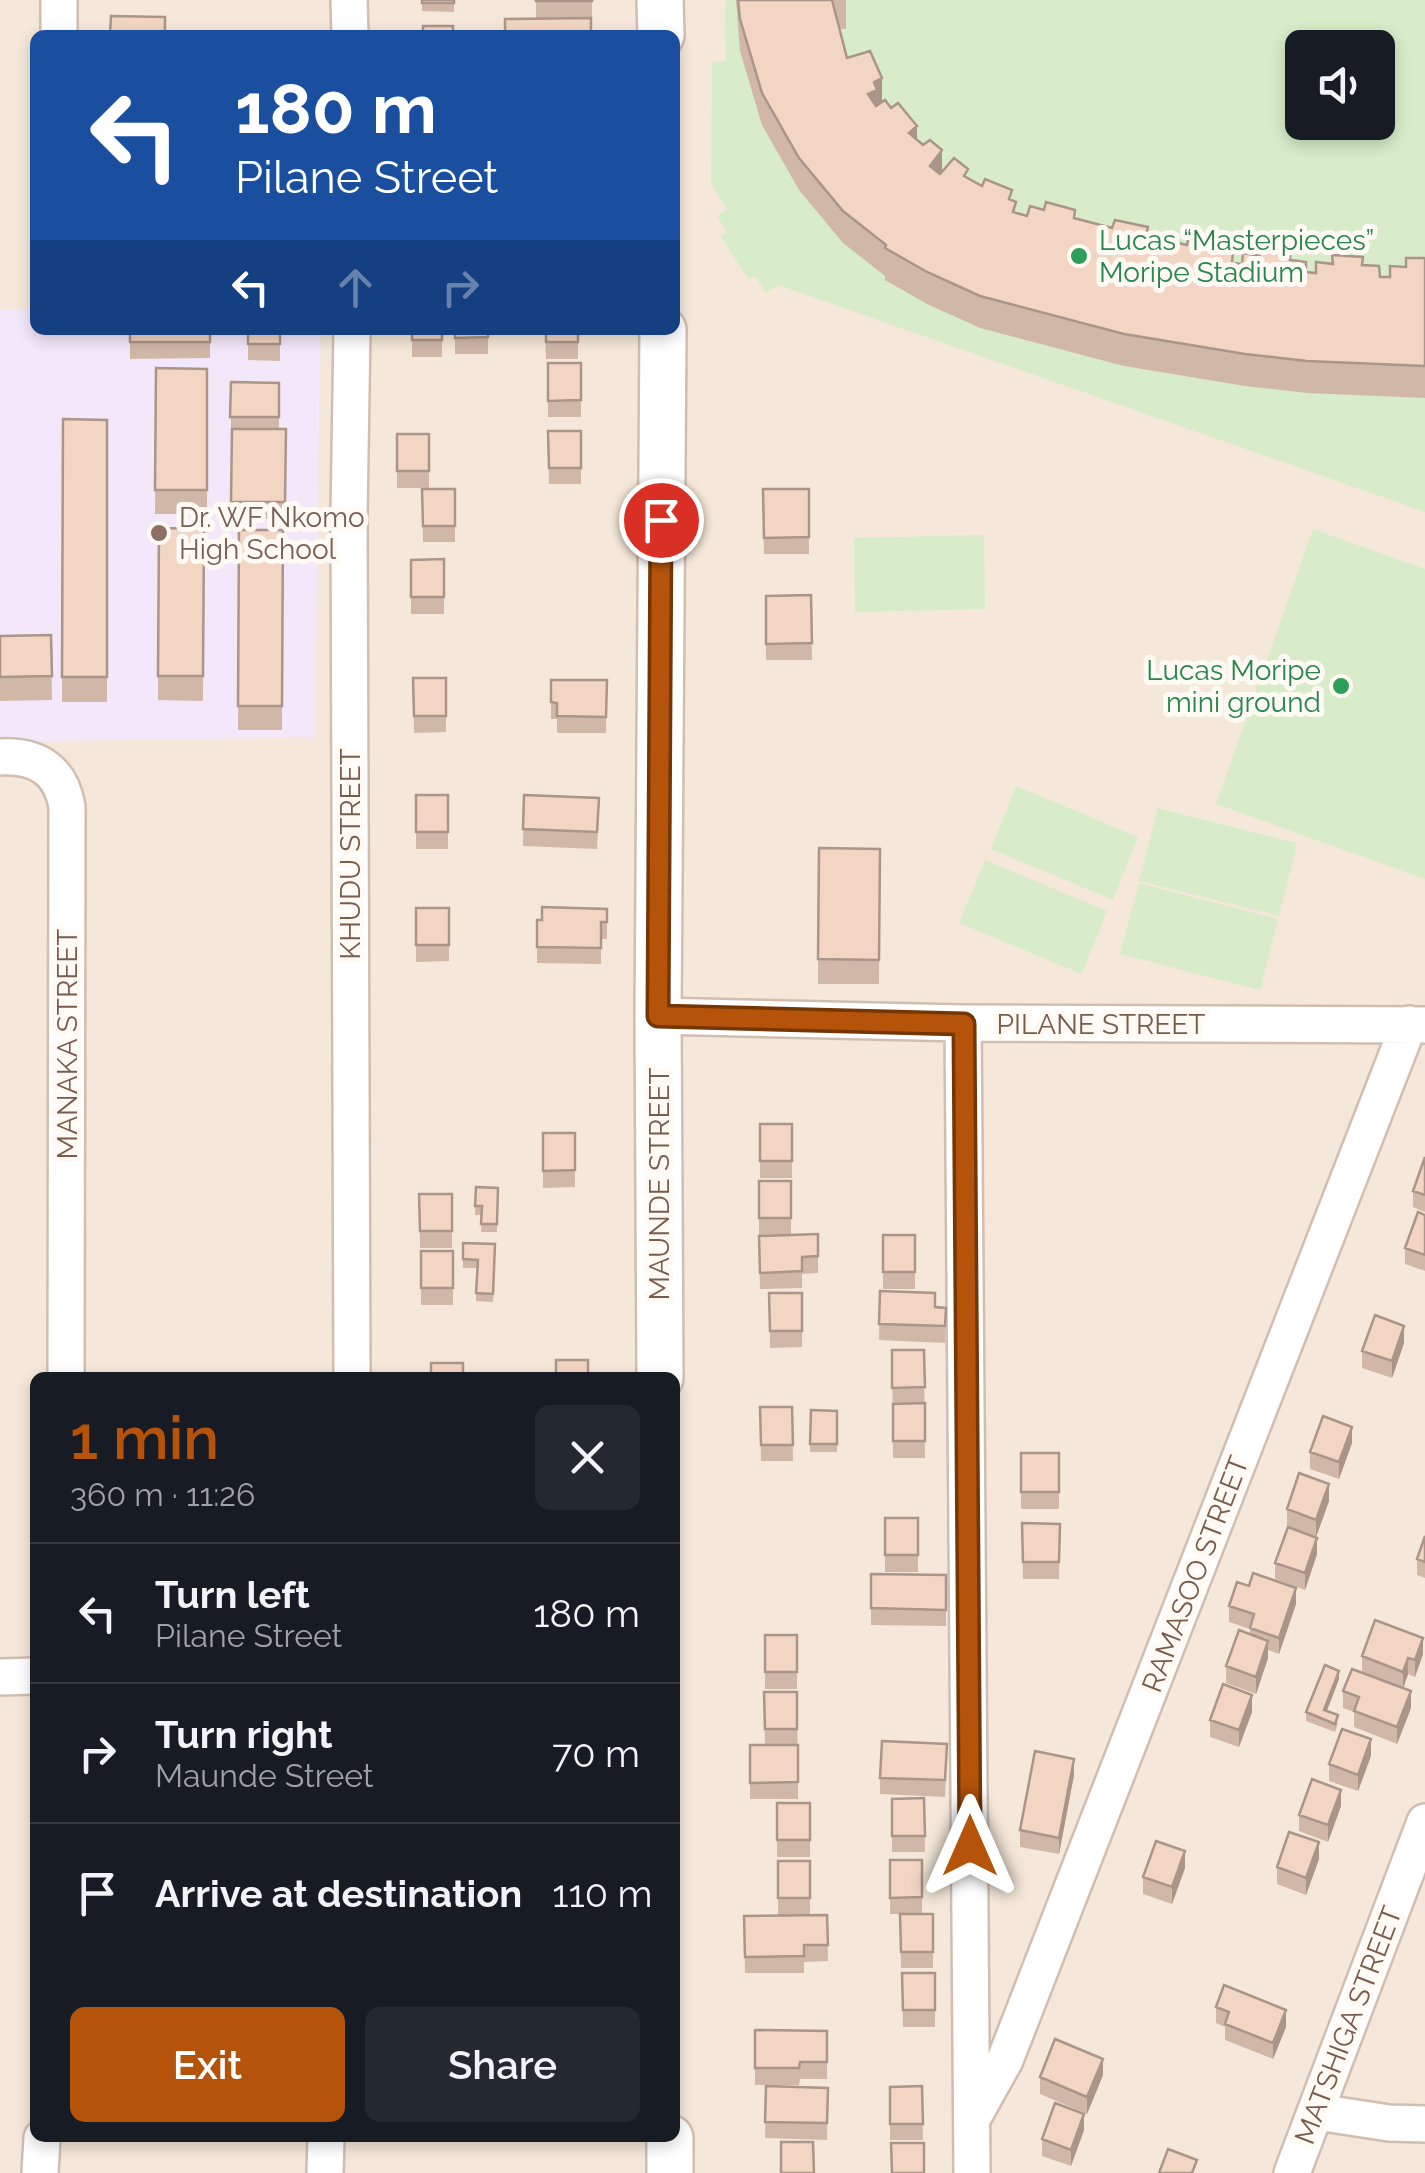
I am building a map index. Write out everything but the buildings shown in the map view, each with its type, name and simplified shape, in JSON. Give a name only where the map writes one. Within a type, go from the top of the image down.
[{"type":"street","points":[[59,0],[60,30]]},
{"type":"street","points":[[349,0],[350,30]]},
{"type":"street","points":[[660,0],[661,30]]},
{"type":"street","name":"KHUDU STREET","points":[[352,335],[352,1372]]},
{"type":"street","name":"MAUNDE STREET","points":[[660,1372],[663,335]]},
{"type":"street","name":"MANAKA STREET","points":[[0,756],[22,757],[49,767],[64,791],[67,807],[66,1372]]},
{"type":"street","name":"PILANE STREET","points":[[658,1016],[964,1024],[1417,1024]]},
{"type":"street","points":[[964,1024],[972,2173]]},
{"type":"street","name":"RAMASOO STREET","points":[[972,2119],[1005,2060],[1417,1024]]},
{"type":"street","points":[[0,1676],[30,1676]]},
{"type":"street","name":"MATSHIGA STREET","points":[[1292,2173],[1422,1834]]},
{"type":"street","points":[[1318,2112],[1388,2123],[1425,2124]]},
{"type":"street","points":[[40,2173],[42,2142]]},
{"type":"street","points":[[325,2173],[326,2142]]},
{"type":"street","points":[[670,2142],[670,2173]]},
{"type":"shaded area","points":[[0,0],[1425,0],[1425,2173],[0,2173]]},
{"type":"shaded area","name":"Dr. WF Nkomo High School","points":[[0,310],[30,310],[30,335],[320,335],[315,737],[0,742]]},
{"type":"green space","name":"Lucas “Masterpieces” Moripe Stadium","points":[[725,0],[1425,0],[1425,512],[778,285],[766,293],[755,276],[749,280],[721,237],[727,232],[717,216],[727,209],[711,184],[712,62],[726,61]]},
{"type":"green space","name":"Lucas Moripe mini ground","points":[[1313,529],[1425,569],[1425,879],[1216,804]]},
{"type":"green space","points":[[984,535],[985,609],[855,612],[854,538]]},
{"type":"green space","points":[[1016,786],[1138,837],[1113,900],[991,849]]},
{"type":"green space","points":[[1158,808],[1297,843],[1279,916],[1139,881]]},
{"type":"green space","points":[[985,860],[1107,911],[1082,974],[959,923]]},
{"type":"green space","points":[[1139,883],[1278,919],[1260,990],[1120,954]]},
{"type":"place","name":"Lucas “Masterpieces” Moripe Stadium","points":[[1079,256]]},
{"type":"place","name":"Dr. WF Nkomo High School","points":[[159,533]]},
{"type":"place","name":"Lucas Moripe mini ground","points":[[1341,686]]},
{"type":"route","points":[[661,520],[658,1016],[964,1024],[970,1846]]}]
